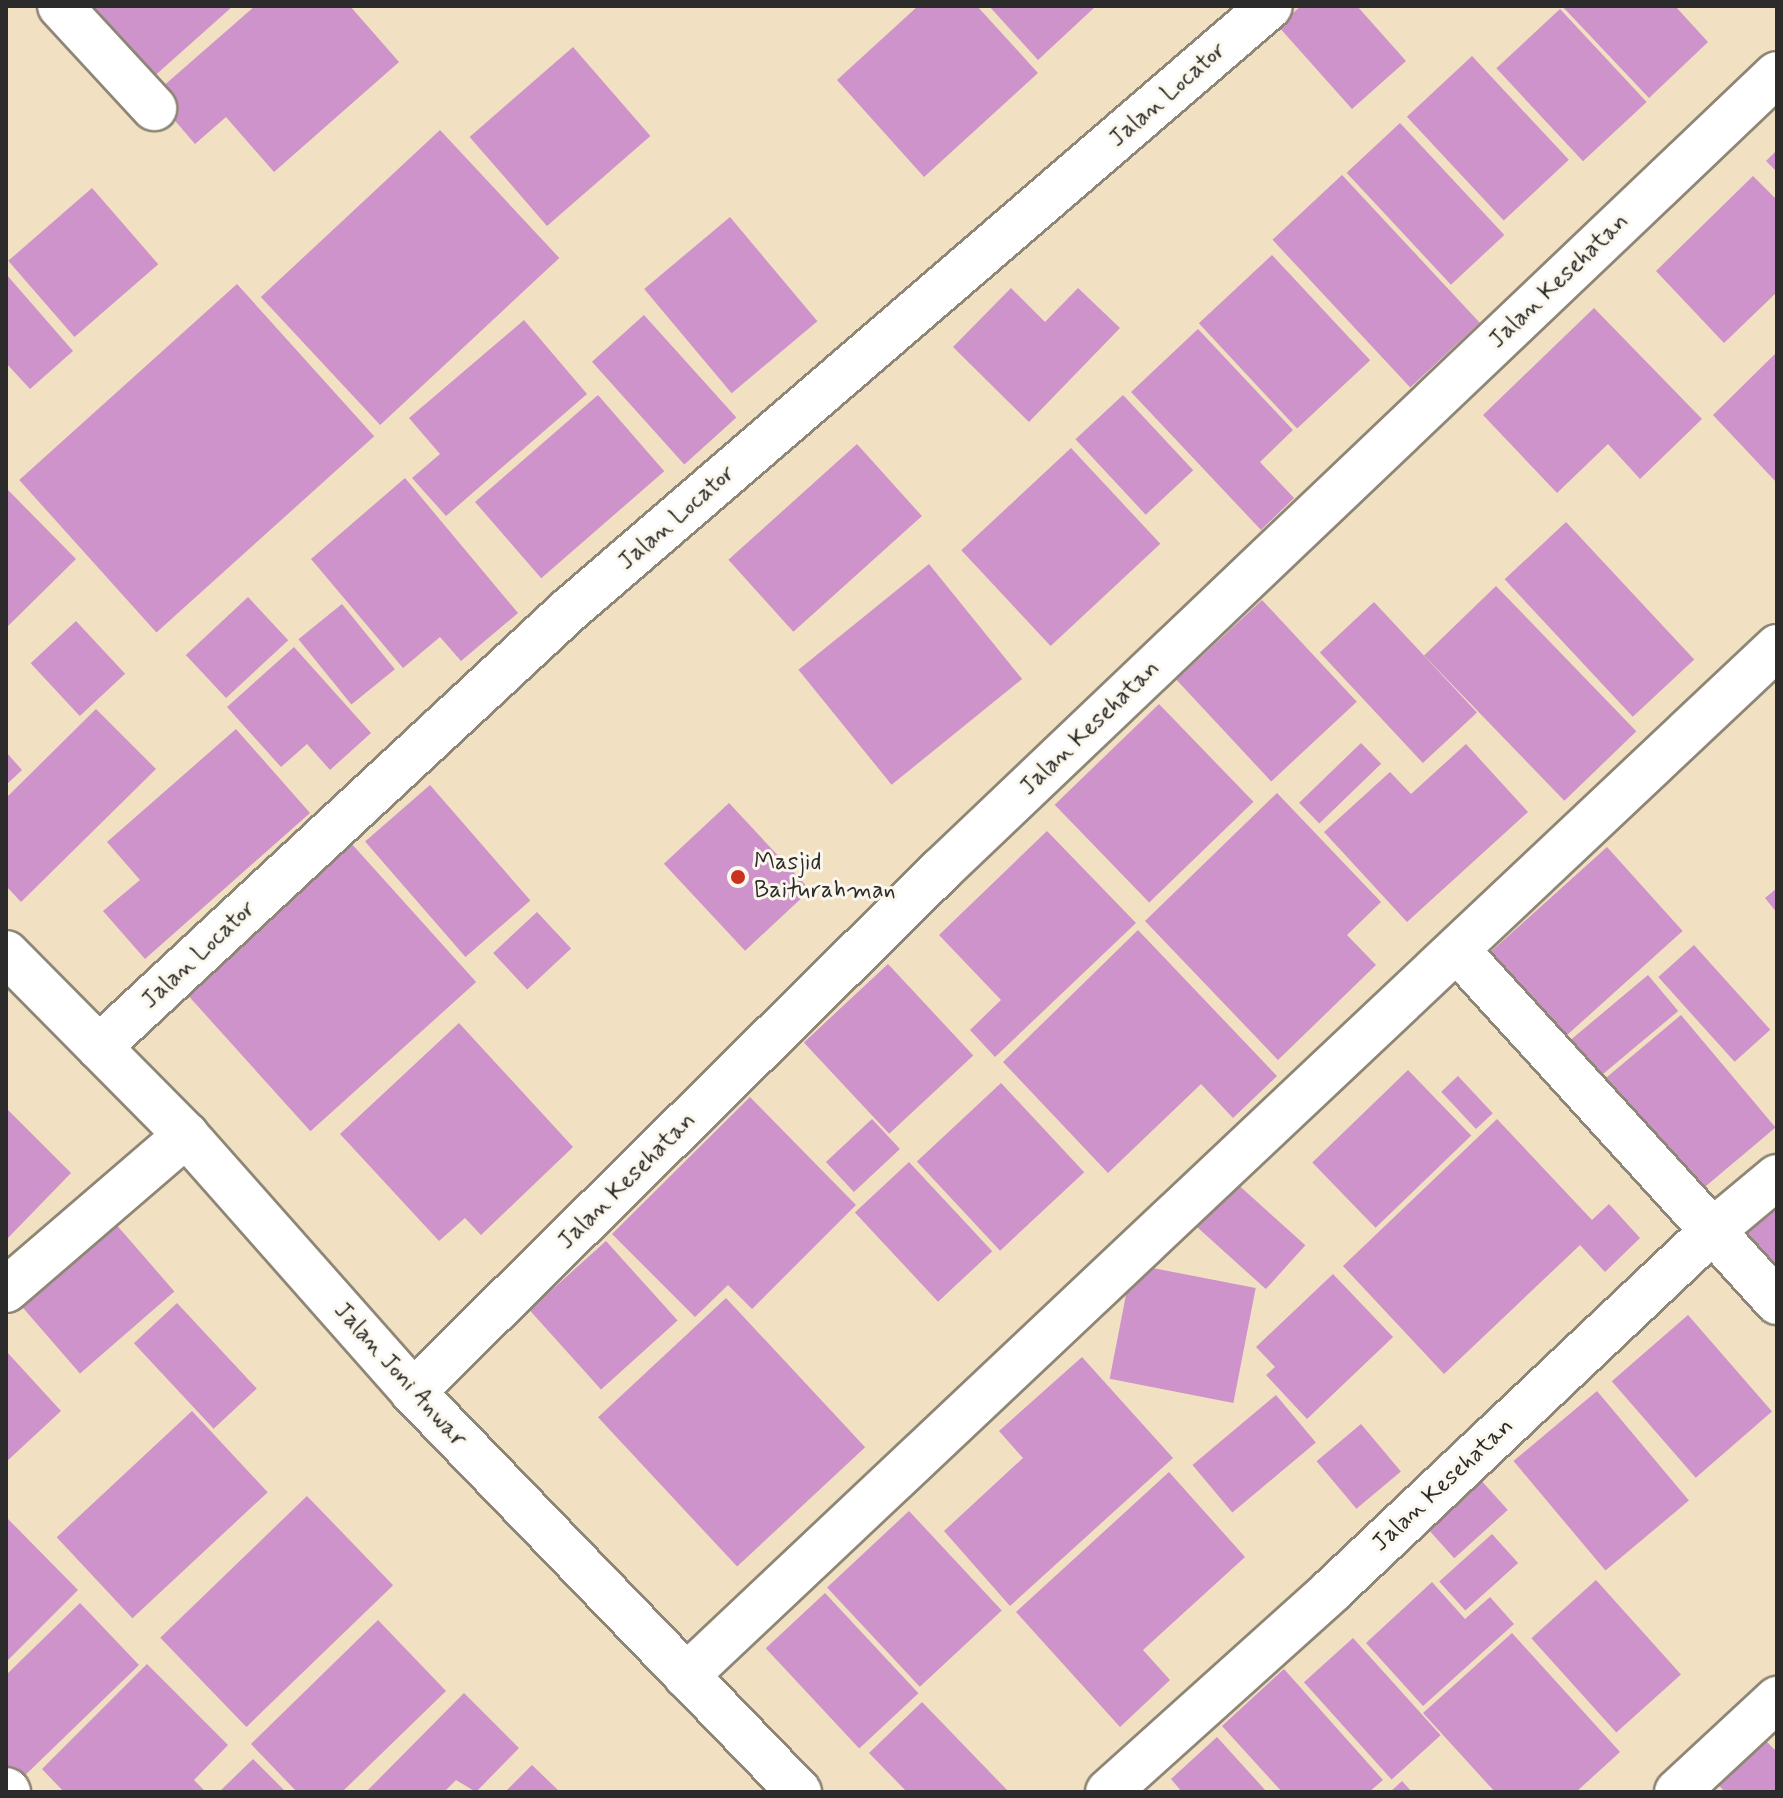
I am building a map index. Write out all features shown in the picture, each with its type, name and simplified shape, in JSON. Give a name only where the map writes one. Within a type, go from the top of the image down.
[{"type":"street","points":[[60,6],[154,108]]},
{"type":"street","name":"Jalan Locator","points":[[99,1047],[569,610],[1270,6]]},
{"type":"street","name":"Jalan Kesehatan","points":[[413,1392],[941,870],[1777,74]]},
{"type":"street","points":[[686,1676],[1777,647]]},
{"type":"street","points":[[1457,950],[1777,1302]]},
{"type":"street","name":"Jalan Joni Anwar","points":[[6,953],[186,1135],[413,1392],[799,1792]]},
{"type":"street","points":[[6,1290],[186,1135]]},
{"type":"street","name":"Jalan Kesehatan","points":[[1108,1792],[1331,1591],[1711,1232],[1777,1177]]},
{"type":"street","points":[[1677,1792],[1777,1699]]},
{"type":"building","points":[[87,6],[233,6],[150,80]]},
{"type":"building","points":[[255,6],[350,6],[399,62],[274,172],[226,117],[195,144],[153,95]]},
{"type":"building","points":[[918,6],[977,6],[1038,73],[924,177],[837,80]]},
{"type":"building","points":[[989,6],[1096,6],[1038,60]]},
{"type":"building","points":[[1301,6],[1357,6],[1406,61],[1352,109],[1278,26]]},
{"type":"building","points":[[1562,6],[1675,6],[1708,42],[1649,98]]},
{"type":"building","points":[[1560,9],[1647,102],[1583,161],[1496,68]]},
{"type":"building","points":[[573,47],[650,136],[547,226],[470,137]]},
{"type":"building","points":[[1472,56],[1569,160],[1504,221],[1407,117]]},
{"type":"building","points":[[1400,123],[1504,235],[1451,285],[1347,173]]},
{"type":"building","points":[[440,130],[559,258],[380,425],[261,297]]},
{"type":"building","points":[[1777,150],[1777,172],[1766,161]]},
{"type":"building","points":[[1342,175],[1480,323],[1410,388],[1273,240]]},
{"type":"building","points":[[1753,176],[1777,200],[1777,292],[1724,343],[1656,271]]},
{"type":"building","points":[[92,188],[158,264],[74,337],[8,261]]},
{"type":"building","points":[[730,217],[817,321],[732,393],[644,289]]},
{"type":"building","points":[[1272,255],[1370,360],[1297,429],[1199,323]]},
{"type":"building","points":[[6,274],[73,351],[30,389],[6,363]]},
{"type":"building","points":[[237,284],[374,436],[156,632],[19,480]]},
{"type":"building","points":[[1011,288],[1045,322],[1078,288],[1120,328],[1029,422],[953,347]]},
{"type":"building","points":[[1594,308],[1702,419],[1640,479],[1608,444],[1557,493],[1483,415]]},
{"type":"building","points":[[644,315],[736,418],[684,464],[592,362]]},
{"type":"building","points":[[524,320],[587,394],[446,516],[412,478],[440,454],[409,418]]},
{"type":"building","points":[[1198,329],[1293,430],[1260,462],[1294,498],[1261,530],[1131,392]]},
{"type":"building","points":[[1777,352],[1777,483],[1713,415]]},
{"type":"building","points":[[598,395],[664,471],[541,578],[475,502]]},
{"type":"building","points":[[1123,395],[1193,470],[1146,515],[1075,439]]},
{"type":"building","points":[[857,444],[922,516],[793,632],[728,560]]},
{"type":"building","points":[[1071,448],[1160,544],[1051,646],[961,550]]},
{"type":"building","points":[[405,478],[518,613],[461,661],[440,637],[403,668],[311,559]]},
{"type":"building","points":[[6,488],[76,559],[6,628]]},
{"type":"building","points":[[1566,522],[1694,659],[1633,717],[1505,579]]},
{"type":"building","points":[[929,564],[1022,679],[892,785],[798,670]]},
{"type":"building","points":[[1496,586],[1636,731],[1564,801],[1424,655]]},
{"type":"building","points":[[248,597],[288,640],[226,698],[186,655]]},
{"type":"building","points":[[1262,600],[1357,702],[1271,781],[1176,680]]},
{"type":"building","points":[[1374,602],[1477,712],[1423,763],[1320,652]]},
{"type":"building","points":[[342,604],[395,669],[351,705],[298,639]]},
{"type":"building","points":[[76,621],[125,674],[80,716],[31,663]]},
{"type":"building","points":[[294,647],[371,733],[330,770],[307,744],[281,767],[227,707]]},
{"type":"building","points":[[1159,704],[1253,802],[1149,903],[1055,805]]},
{"type":"building","points":[[96,709],[156,769],[21,902],[6,886],[6,798]]},
{"type":"building","points":[[236,729],[310,813],[145,959],[103,911],[140,880],[107,842]]},
{"type":"building","points":[[1361,743],[1381,764],[1319,824],[1299,803]]},
{"type":"building","points":[[1466,744],[1528,812],[1407,922],[1324,832],[1390,772],[1411,794]]},
{"type":"building","points":[[6,752],[22,770],[6,785]]},
{"type":"building","points":[[430,785],[530,900],[465,957],[365,841]]},
{"type":"building","points":[[1277,793],[1381,902],[1347,935],[1376,965],[1278,1060],[1145,921]]},
{"type":"building","name":"Masjid Baiturahman","points":[[729,803],[810,890],[745,951],[664,864]]},
{"type":"building","points":[[1047,831],[1136,923],[995,1057],[970,1030],[1001,1000],[939,935]]},
{"type":"building","points":[[341,832],[476,982],[310,1131],[175,981]]},
{"type":"building","points":[[1607,847],[1683,931],[1561,1040],[1486,956]]},
{"type":"building","points":[[1777,888],[1777,913],[1765,898]]},
{"type":"building","points":[[537,912],[571,949],[527,989],[493,953]]},
{"type":"building","points":[[1138,930],[1277,1076],[1233,1118],[1201,1084],[1108,1173],[1003,1062]]},
{"type":"building","points":[[1694,945],[1770,1030],[1735,1062],[1658,977]]},
{"type":"building","points":[[888,964],[973,1055],[889,1134],[804,1042]]},
{"type":"building","points":[[1648,975],[1678,1011],[1588,1087],[1558,1051]]},
{"type":"building","points":[[1681,1015],[1775,1128],[1687,1202],[1592,1090]]},
{"type":"building","points":[[459,1023],[573,1147],[481,1235],[465,1218],[439,1241],[340,1134]]},
{"type":"building","points":[[1408,1070],[1471,1135],[1376,1228],[1312,1162]]},
{"type":"building","points":[[1458,1076],[1493,1113],[1476,1129],[1441,1092]]},
{"type":"building","points":[[1001,1083],[1084,1172],[1000,1251],[917,1161]]},
{"type":"building","points":[[750,1097],[856,1205],[752,1309],[728,1285],[695,1317],[612,1234]]},
{"type":"building","points":[[6,1108],[71,1173],[6,1240]]},
{"type":"building","points":[[872,1119],[900,1149],[854,1192],[826,1162]]},
{"type":"building","points":[[1497,1119],[1592,1220],[1609,1204],[1640,1238],[1605,1272],[1580,1245],[1444,1374],[1343,1266]]},
{"type":"building","points":[[909,1162],[992,1251],[938,1302],[855,1212]]},
{"type":"building","points":[[1234,1181],[1305,1245],[1266,1289],[1195,1225]]},
{"type":"building","points":[[1777,1198],[1777,1296],[1728,1242]]},
{"type":"building","points":[[114,1222],[174,1291],[80,1373],[20,1304]]},
{"type":"building","points":[[606,1241],[678,1321],[601,1389],[529,1310]]},
{"type":"building","points":[[1132,1264],[1256,1288],[1233,1403],[1110,1379]]},
{"type":"building","points":[[1333,1274],[1393,1337],[1307,1419],[1266,1375],[1275,1367],[1256,1347]]},
{"type":"building","points":[[726,1298],[865,1447],[737,1567],[598,1417]]},
{"type":"building","points":[[177,1303],[257,1389],[214,1429],[134,1343]]},
{"type":"building","points":[[1688,1315],[1772,1412],[1696,1478],[1612,1381]]},
{"type":"building","points":[[6,1351],[61,1411],[6,1462]]},
{"type":"building","points":[[1082,1357],[1173,1458],[1010,1606],[944,1531],[1023,1458],[999,1431]]},
{"type":"building","points":[[1597,1391],[1689,1501],[1605,1571],[1514,1461]]},
{"type":"building","points":[[1276,1395],[1316,1442],[1232,1513],[1193,1465]]},
{"type":"building","points":[[192,1411],[268,1492],[132,1618],[57,1537]]},
{"type":"building","points":[[1361,1424],[1401,1471],[1356,1509],[1317,1461]]},
{"type":"building","points":[[1169,1472],[1245,1557],[1143,1650],[1170,1680],[1120,1727],[1016,1612]]},
{"type":"building","points":[[1479,1478],[1508,1510],[1454,1558],[1425,1526]]},
{"type":"building","points":[[307,1496],[393,1585],[246,1727],[160,1638]]},
{"type":"building","points":[[909,1511],[1002,1610],[920,1687],[827,1587]]},
{"type":"building","points":[[6,1517],[78,1590],[6,1662]]},
{"type":"building","points":[[1492,1534],[1518,1563],[1465,1610],[1439,1582]]},
{"type":"building","points":[[1596,1580],[1681,1674],[1616,1733],[1531,1638]]},
{"type":"building","points":[[1432,1582],[1465,1619],[1490,1597],[1514,1624],[1423,1706],[1366,1643]]},
{"type":"building","points":[[825,1593],[918,1693],[859,1748],[766,1648]]},
{"type":"building","points":[[80,1603],[139,1665],[16,1784],[6,1773],[6,1675]]},
{"type":"building","points":[[378,1620],[446,1691],[342,1792],[297,1792],[251,1744]]},
{"type":"building","points":[[1512,1633],[1620,1752],[1576,1792],[1495,1792],[1423,1713]]},
{"type":"building","points":[[1353,1638],[1441,1735],[1392,1780],[1304,1682]]},
{"type":"building","points":[[147,1664],[228,1745],[194,1780],[206,1792],[64,1792],[42,1769]]},
{"type":"building","points":[[1284,1669],[1383,1780],[1369,1792],[1282,1792],[1222,1726]]},
{"type":"building","points":[[464,1693],[519,1748],[476,1792],[456,1780],[444,1792],[366,1792]]},
{"type":"building","points":[[922,1702],[1009,1792],[907,1792],[869,1753]]},
{"type":"building","points":[[1759,1734],[1777,1752],[1777,1792],[1725,1792],[1714,1780]]},
{"type":"building","points":[[1217,1737],[1267,1792],[1182,1792],[1171,1779]]},
{"type":"building","points":[[253,1759],[286,1792],[219,1792]]},
{"type":"building","points":[[532,1765],[560,1792],[505,1792]]},
{"type":"building","points":[[1402,1781],[1412,1792],[1390,1792]]},
{"type":"place","name":"Masjid Baiturahman","points":[[738,877]]}]
